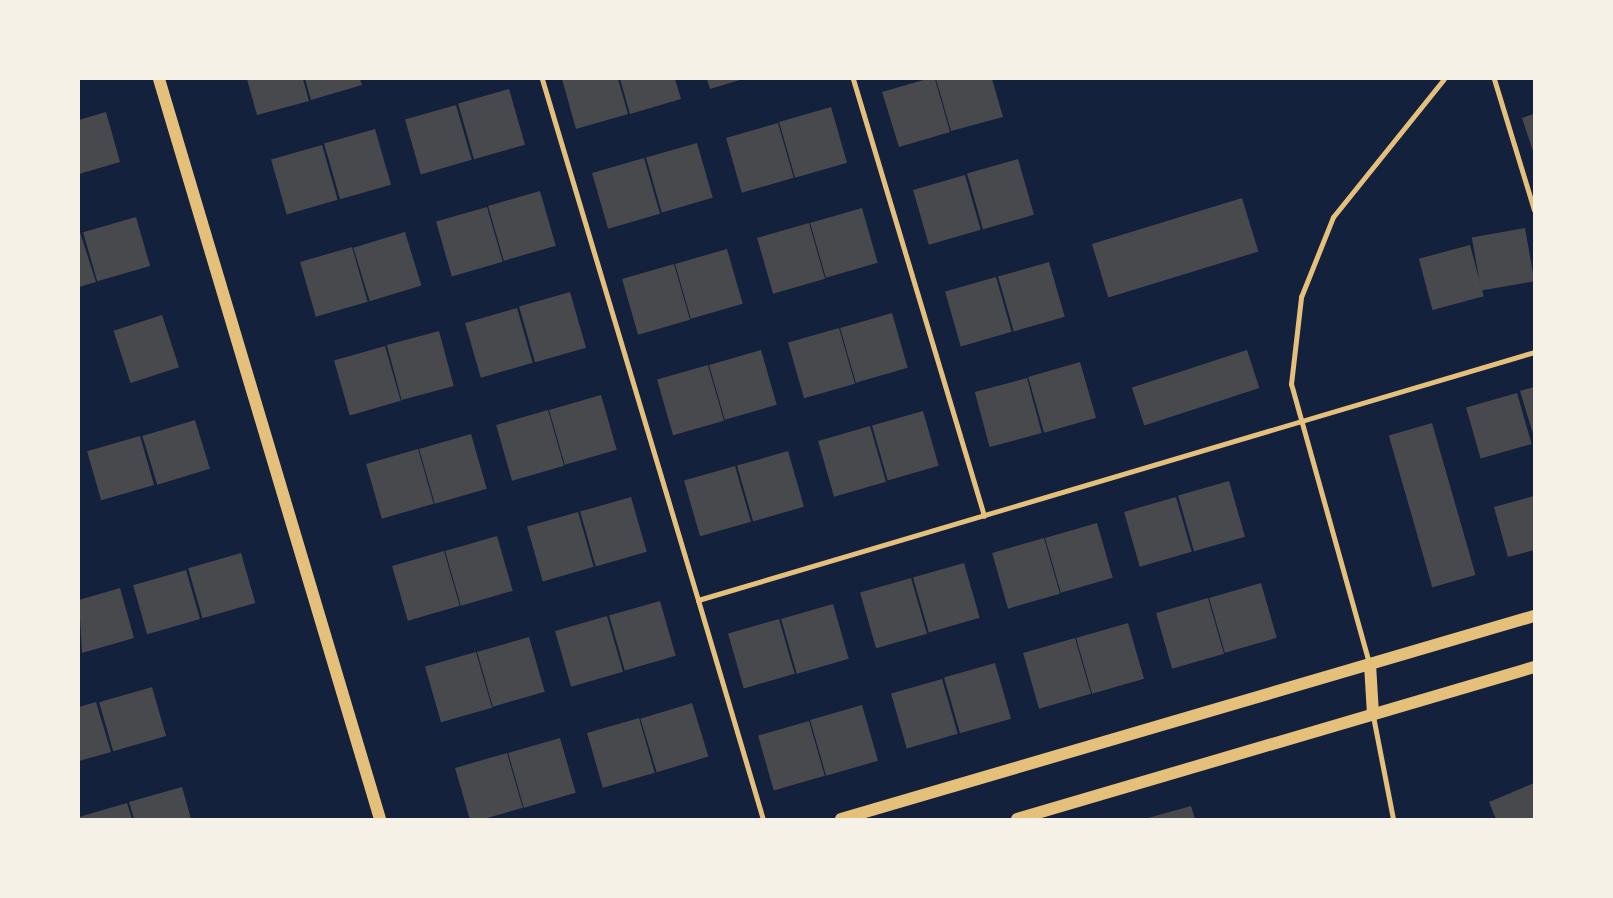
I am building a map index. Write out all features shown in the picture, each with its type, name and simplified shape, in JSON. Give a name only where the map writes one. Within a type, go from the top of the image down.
[{"type":"street","points":[[159,79],[380,819]]},
{"type":"street","points":[[841,819],[1534,616]]},
{"type":"street","points":[[1370,664],[1373,715]]},
{"type":"street","points":[[1017,819],[1534,667]]},
{"type":"lane","points":[[542,79],[762,819]]},
{"type":"lane","points":[[853,79],[984,516]]},
{"type":"lane","points":[[1370,664],[1291,384],[1301,297],[1333,217],[1444,79]]},
{"type":"lane","points":[[1494,79],[1534,210]]},
{"type":"lane","points":[[698,600],[1301,424],[1534,352]]},
{"type":"lane","points":[[1373,715],[1393,819]]},
{"type":"building","points":[[247,79],[303,79],[309,101],[257,115]]},
{"type":"building","points":[[305,79],[360,79],[362,85],[311,100]]},
{"type":"building","points":[[562,79],[618,79],[628,114],[576,129]]},
{"type":"building","points":[[620,79],[675,79],[681,99],[630,114]]},
{"type":"building","points":[[707,79],[743,79],[710,89]]},
{"type":"building","points":[[935,79],[950,132],[899,147],[882,92]]},
{"type":"building","points":[[936,79],[992,79],[1003,117],[951,131]]},
{"type":"building","points":[[509,89],[525,145],[474,159],[458,104]]},
{"type":"building","points":[[456,105],[472,160],[421,174],[405,120]]},
{"type":"building","points":[[831,107],[847,163],[795,178],[779,122]]},
{"type":"building","points":[[106,112],[120,162],[79,174],[79,120]]},
{"type":"building","points":[[1534,114],[1534,154],[1522,118]]},
{"type":"building","points":[[778,123],[794,178],[742,193],[726,138]]},
{"type":"building","points":[[375,129],[391,185],[340,199],[324,144]]},
{"type":"building","points":[[697,143],[713,198],[662,212],[646,158]]},
{"type":"building","points":[[322,145],[338,200],[287,214],[271,160]]},
{"type":"building","points":[[644,158],[660,214],[608,229],[592,173]]},
{"type":"building","points":[[1018,159],[1034,215],[983,229],[967,174]]},
{"type":"building","points":[[965,175],[981,230],[929,245],[913,190]]},
{"type":"building","points":[[540,191],[556,246],[504,261],[488,206]]},
{"type":"building","points":[[1242,198],[1258,252],[1108,297],[1092,244]]},
{"type":"building","points":[[487,207],[503,262],[452,276],[436,222]]},
{"type":"building","points":[[862,208],[878,263],[826,278],[810,223]]},
{"type":"building","points":[[136,217],[150,266],[97,281],[83,232]]},
{"type":"building","points":[[809,223],[825,279],[773,294],[757,238]]},
{"type":"building","points":[[1525,228],[1534,281],[1481,291],[1472,237]]},
{"type":"building","points":[[79,229],[96,282],[79,287]]},
{"type":"building","points":[[405,232],[421,286],[370,301],[353,248]]},
{"type":"building","points":[[1470,245],[1484,296],[1433,310],[1419,259]]},
{"type":"building","points":[[352,247],[368,302],[316,317],[300,262]]},
{"type":"building","points":[[727,249],[743,304],[691,319],[675,264]]},
{"type":"building","points":[[1049,262],[1065,317],[1014,331],[998,277]]},
{"type":"building","points":[[674,264],[690,320],[638,335],[622,279]]},
{"type":"building","points":[[996,277],[1012,332],[961,346],[945,292]]},
{"type":"building","points":[[570,292],[586,348],[535,362],[519,307]]},
{"type":"building","points":[[517,308],[533,363],[481,378],[465,323]]},
{"type":"building","points":[[892,313],[908,368],[856,383],[840,328]]},
{"type":"building","points":[[162,315],[179,367],[130,383],[113,331]]},
{"type":"building","points":[[839,328],[855,384],[804,398],[788,343]]},
{"type":"building","points":[[439,331],[454,386],[402,400],[387,345]]},
{"type":"building","points":[[385,346],[401,401],[350,415],[334,361]]},
{"type":"building","points":[[761,350],[777,405],[725,420],[709,365]]},
{"type":"building","points":[[1247,350],[1259,388],[1144,425],[1132,387]]},
{"type":"building","points":[[1080,362],[1096,418],[1044,433],[1028,377]]},
{"type":"building","points":[[708,365],[724,421],[673,435],[657,380]]},
{"type":"building","points":[[1027,378],[1042,433],[990,447],[975,392]]},
{"type":"building","points":[[1534,387],[1534,437],[1520,391]]},
{"type":"building","points":[[1517,393],[1532,444],[1481,459],[1466,408]]},
{"type":"building","points":[[601,395],[617,450],[565,465],[549,410]]},
{"type":"building","points":[[548,410],[564,466],[512,481],[496,425]]},
{"type":"building","points":[[923,411],[939,466],[888,480],[872,426]]},
{"type":"building","points":[[195,420],[210,469],[157,485],[142,436]]},
{"type":"building","points":[[1432,423],[1476,575],[1432,587],[1389,435]]},
{"type":"building","points":[[870,426],[886,482],[834,497],[818,441]]},
{"type":"building","points":[[471,434],[487,489],[435,504],[419,449]]},
{"type":"building","points":[[140,436],[154,485],[101,500],[87,451]]},
{"type":"building","points":[[418,449],[434,504],[382,519],[366,464]]},
{"type":"building","points":[[788,451],[804,507],[753,521],[737,466]]},
{"type":"building","points":[[735,466],[751,522],[700,536],[684,481]]},
{"type":"building","points":[[1229,481],[1245,537],[1194,551],[1178,496]]},
{"type":"building","points":[[1534,496],[1534,550],[1508,557],[1494,507]]},
{"type":"building","points":[[631,497],[647,552],[596,566],[580,512]]},
{"type":"building","points":[[1176,497],[1192,552],[1140,567],[1124,512]]},
{"type":"building","points":[[578,512],[594,567],[543,581],[527,527]]},
{"type":"building","points":[[1097,523],[1113,578],[1061,593],[1045,538]]},
{"type":"building","points":[[497,536],[513,591],[461,606],[445,551]]},
{"type":"building","points":[[1044,538],[1060,594],[1008,609],[992,553]]},
{"type":"building","points":[[444,551],[460,606],[408,621],[392,566]]},
{"type":"building","points":[[241,553],[255,603],[202,618],[188,568]]},
{"type":"building","points":[[964,563],[980,618],[929,632],[913,578]]},
{"type":"building","points":[[186,570],[200,619],[147,634],[133,585]]},
{"type":"building","points":[[911,578],[927,634],[876,648],[860,593]]},
{"type":"building","points":[[1261,583],[1277,638],[1225,653],[1209,598]]},
{"type":"building","points":[[120,588],[134,638],[82,653],[79,600]]},
{"type":"building","points":[[1208,598],[1224,654],[1172,669],[1156,613]]},
{"type":"building","points":[[660,601],[676,656],[625,670],[609,616]]},
{"type":"building","points":[[833,604],[849,659],[797,674],[781,619]]},
{"type":"building","points":[[607,616],[623,672],[571,687],[555,631]]},
{"type":"building","points":[[779,619],[795,674],[744,688],[728,634]]},
{"type":"building","points":[[1128,623],[1144,679],[1092,694],[1076,638]]},
{"type":"building","points":[[529,637],[545,692],[493,707],[477,652]]},
{"type":"building","points":[[1075,638],[1091,694],[1039,709],[1023,653]]},
{"type":"building","points":[[476,652],[492,708],[441,722],[425,667]]},
{"type":"building","points":[[995,663],[1011,719],[960,733],[944,678]]},
{"type":"building","points":[[942,679],[958,734],[907,748],[891,694]]},
{"type":"building","points":[[152,687],[166,736],[113,751],[99,702]]},
{"type":"building","points":[[96,702],[111,752],[79,761],[79,707]]},
{"type":"building","points":[[692,703],[708,757],[657,772],[640,719]]},
{"type":"building","points":[[862,705],[878,761],[826,776],[810,720]]},
{"type":"building","points":[[639,718],[655,773],[603,788],[587,733]]},
{"type":"building","points":[[809,721],[825,776],[774,790],[758,736]]},
{"type":"building","points":[[560,738],[576,793],[524,808],[508,753]]},
{"type":"building","points":[[507,753],[523,808],[484,819],[470,819],[455,768]]},
{"type":"building","points":[[1534,783],[1534,819],[1496,819],[1489,802]]},
{"type":"building","points":[[182,787],[191,819],[134,819],[129,802]]},
{"type":"building","points":[[127,803],[132,819],[79,819],[79,817]]},
{"type":"building","points":[[1191,806],[1195,819],[1148,819],[1148,818]]}]
